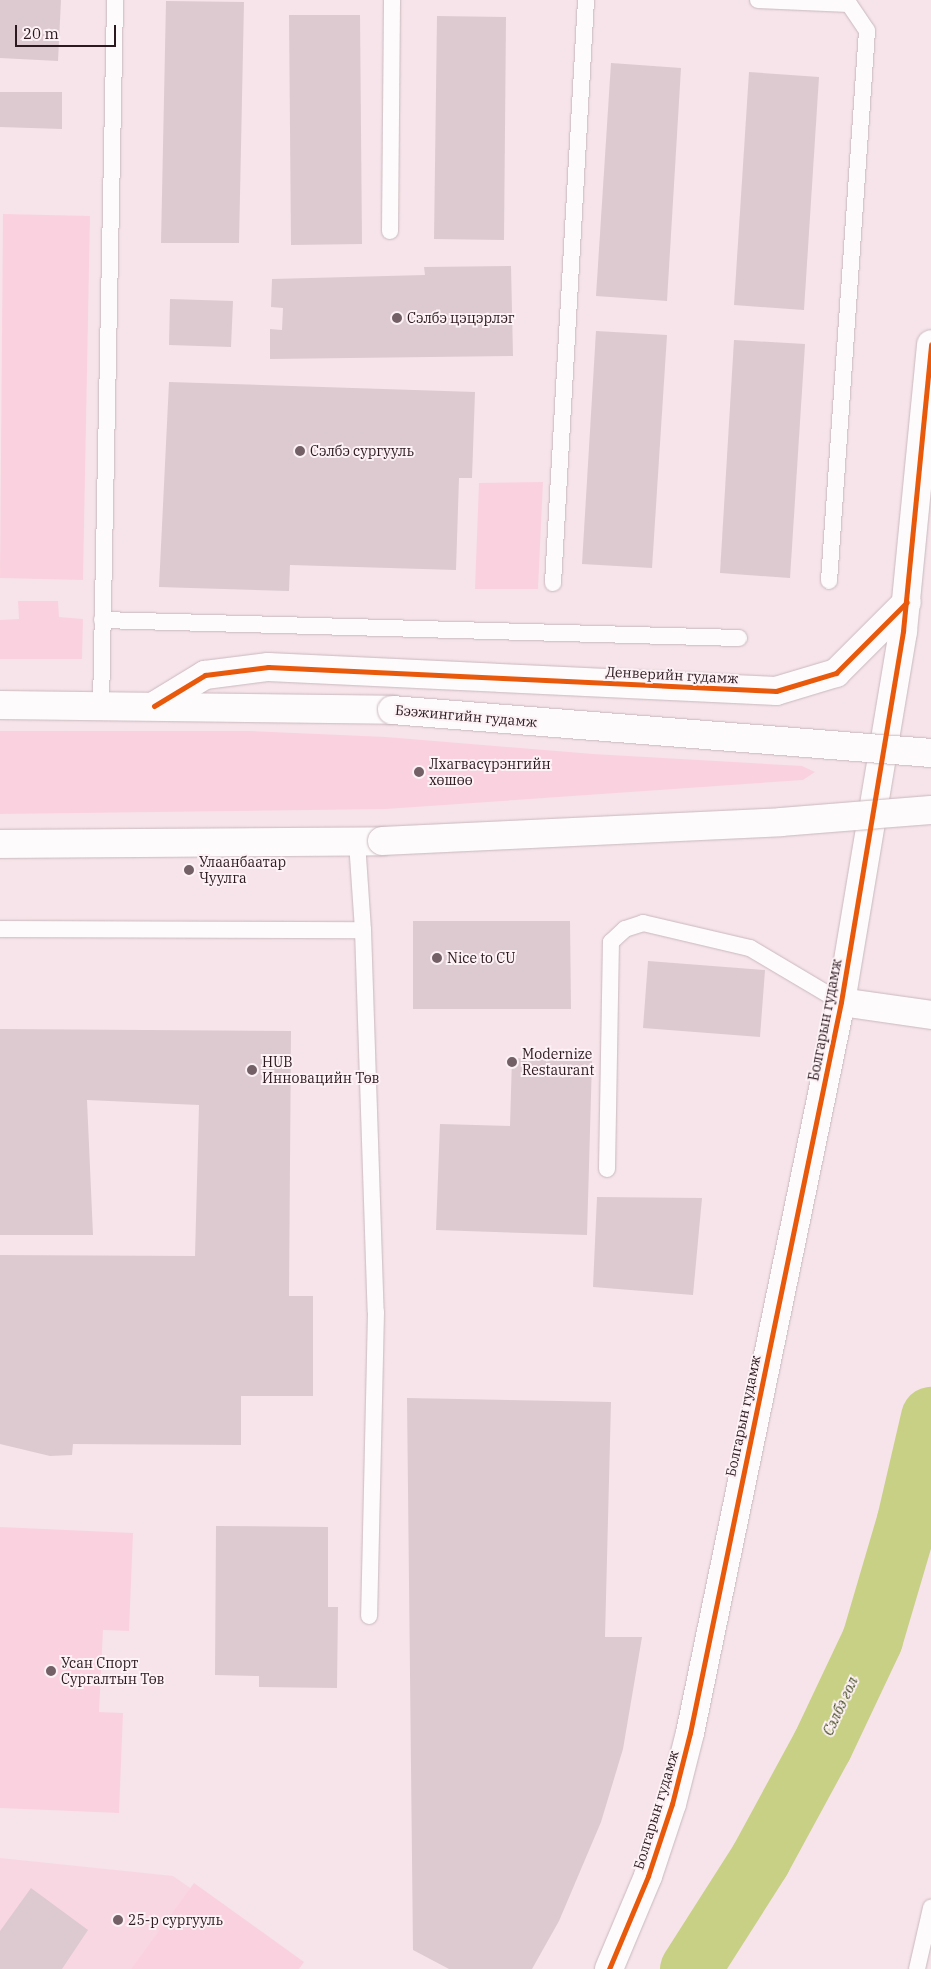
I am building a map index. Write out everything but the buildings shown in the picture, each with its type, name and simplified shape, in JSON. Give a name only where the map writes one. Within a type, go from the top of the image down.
[{"type":"street","points":[[907,602],[931,344]]},
{"type":"street","name":"Денверийн гудамж","points":[[154,706],[205,675],[268,667],[776,691],[836,673],[907,602]]},
{"type":"street","name":"Болгарын гудамж","points":[[609,1969],[648,1876],[672,1804],[690,1733],[842,1002],[868,859],[907,602]]},
{"type":"street","name":"Бээжингийн гудамж","points":[[0,706],[154,706],[392,710],[931,753]]},
{"type":"street","points":[[0,844],[369,841],[781,822],[931,810]]},
{"type":"street","points":[[842,1002],[931,1015]]},
{"type":"lane","points":[[101,706],[115,0]]},
{"type":"lane","points":[[390,232],[392,0]]},
{"type":"lane","points":[[553,583],[586,0]]},
{"type":"lane","points":[[758,0],[849,2],[867,32],[829,581]]},
{"type":"lane","points":[[102,620],[740,638]]},
{"type":"lane","points":[[369,841],[363,930],[376,1312],[369,1616]]},
{"type":"lane","points":[[607,1169],[611,942],[625,929],[643,923],[750,948],[842,1002]]},
{"type":"lane","points":[[0,929],[363,930]]},
{"type":"lane","points":[[917,1969],[931,1908]]},
{"type":"shaded area","points":[[3,214],[90,216],[83,580],[0,578]]},
{"type":"shaded area","points":[[543,482],[538,589],[475,589],[479,483]]},
{"type":"shaded area","points":[[18,601],[58,601],[59,617],[83,619],[82,659],[0,659],[0,620],[19,619]]},
{"type":"shaded area","points":[[0,731],[249,731],[386,737],[593,754],[802,766],[815,772],[803,780],[386,809],[0,814]]},
{"type":"shaded area","name":"Усан Спорт Сургалтын Төв","points":[[0,1527],[133,1533],[129,1631],[103,1630],[99,1712],[123,1713],[119,1813],[0,1808]]},
{"type":"shaded area","name":"25-р сургууль","points":[[0,1858],[173,1876],[299,1964],[296,1969],[0,1969]]},
{"type":"shaded area","points":[[194,1883],[304,1962],[299,1969],[131,1969]]},
{"type":"waterway","name":"Сэлбэ гол","points":[[690,1969],[760,1859],[822,1745],[872,1639],[907,1520],[931,1417]]},
{"type":"cycle path","points":[[609,1969],[648,1876],[672,1804],[690,1733],[841,1002],[903,631],[931,344]]},
{"type":"cycle path","points":[[154,706],[205,675],[268,667],[776,691],[836,673],[907,602]]},
{"type":"place","name":"Сэлбэ цэцэрлэг","points":[[397,318]]},
{"type":"place","name":"Сэлбэ сургууль","points":[[300,451]]},
{"type":"place","name":"Лхагвасүрэнгийн хөшөө","points":[[419,772]]},
{"type":"place","name":"Улаанбаатар Чуулга","points":[[189,870]]},
{"type":"place","name":"Nice to CU","points":[[437,958]]},
{"type":"place","name":"Modernize Restaurant","points":[[512,1062]]},
{"type":"place","name":"HUB Инновацийн Төв","points":[[252,1070]]},
{"type":"place","name":"Усан Спорт Сургалтын Төв","points":[[51,1671]]},
{"type":"place","name":"25-р сургууль","points":[[118,1920]]}]
